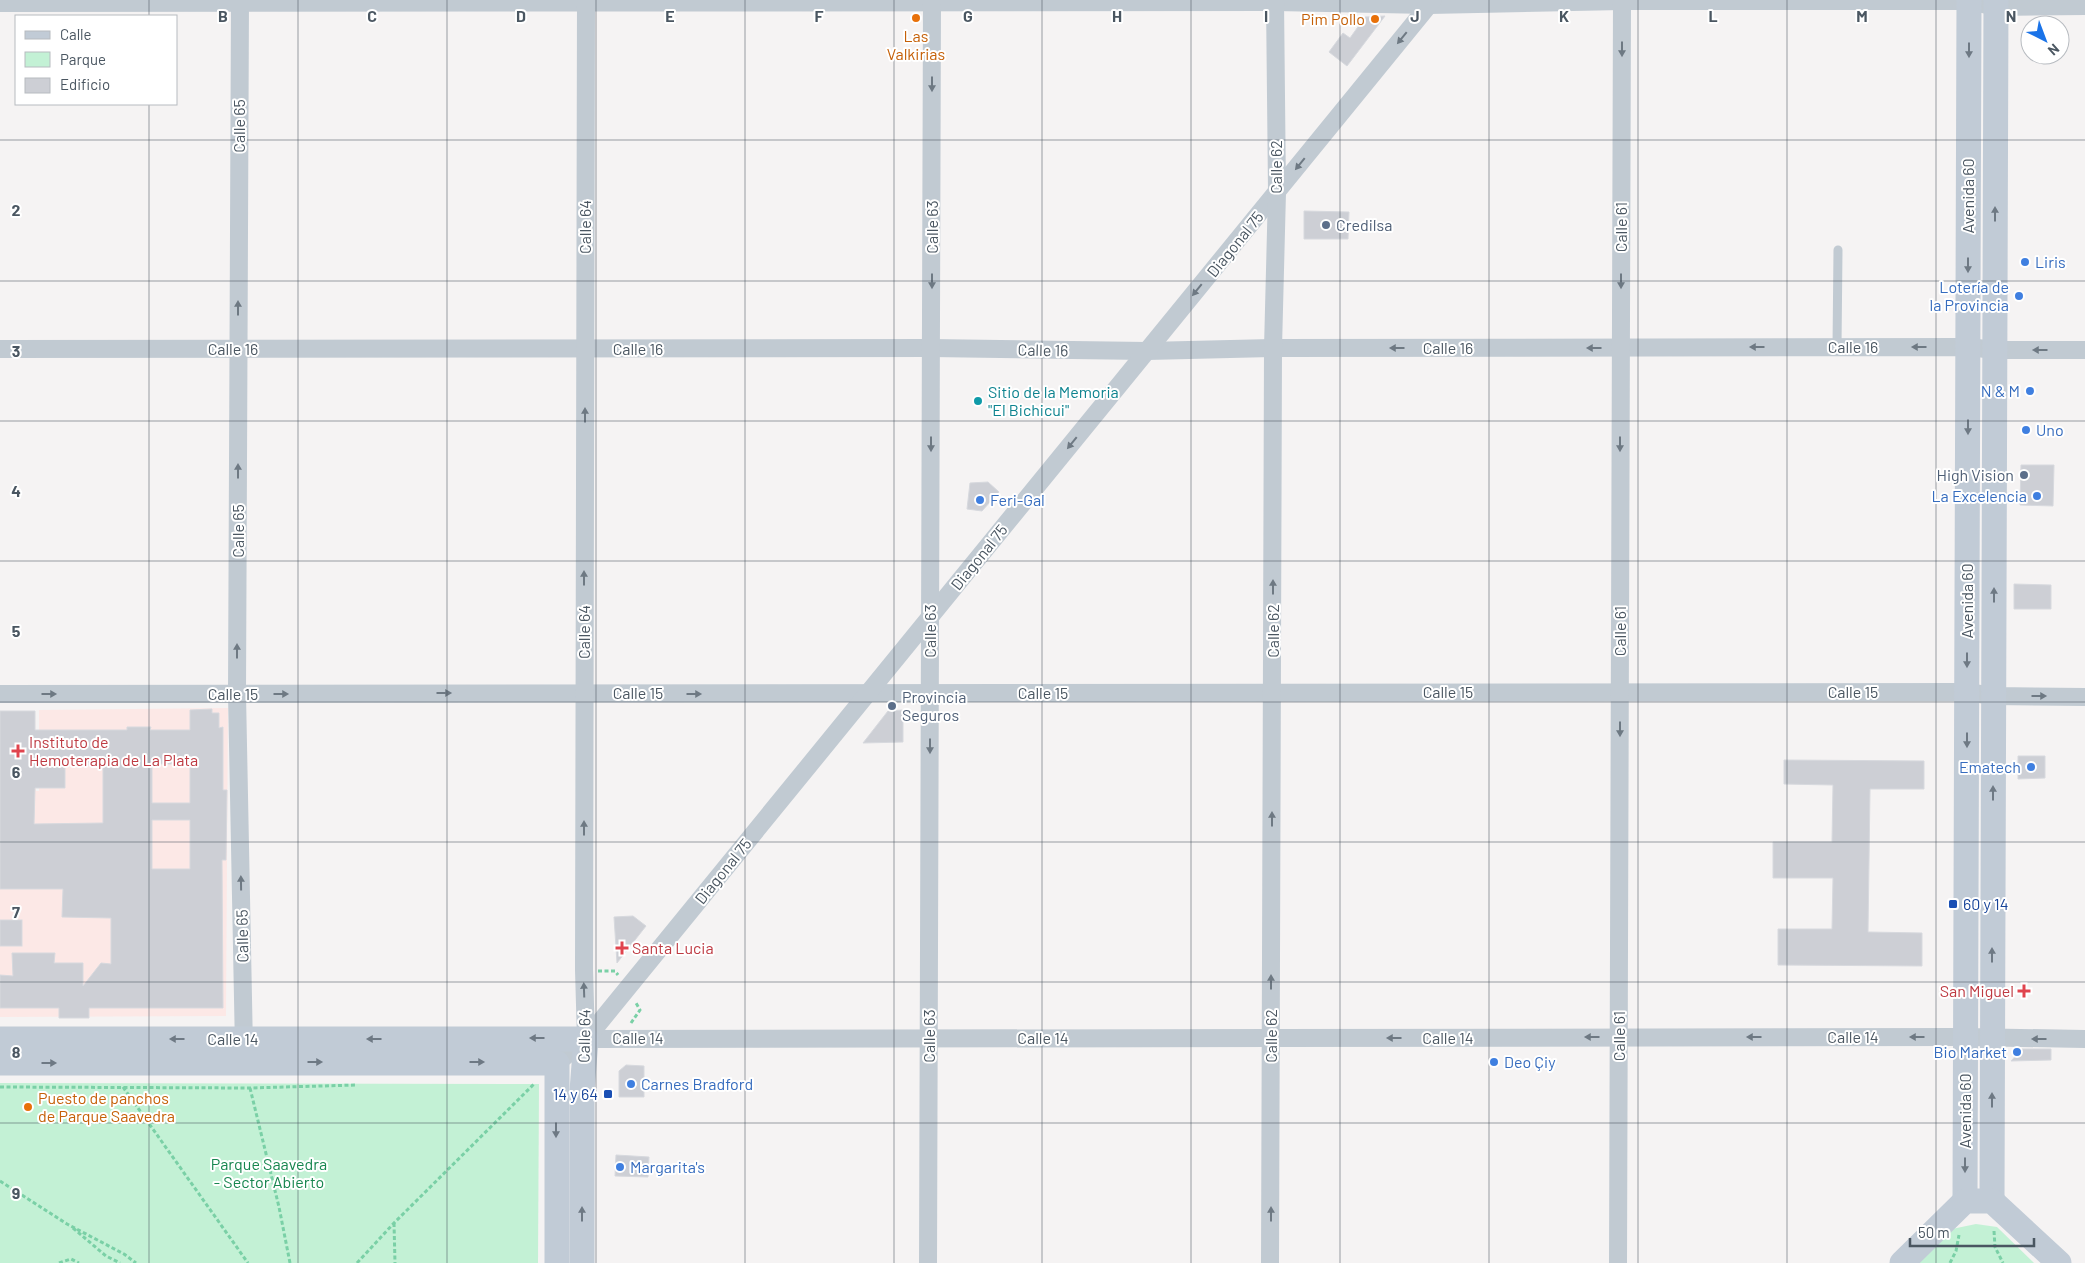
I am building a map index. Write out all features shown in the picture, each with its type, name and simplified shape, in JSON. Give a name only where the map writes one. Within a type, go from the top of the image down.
[{"type":"main road","name":"Avenida 60","points":[[1965,1201],[1969,0]]},
{"type":"main road","name":"Avenida 60","points":[[1992,1201],[1996,3]]},
{"type":"main road","name":"Calle 14","points":[[0,1039],[557,1064]]},
{"type":"main road","name":"Calle 14","points":[[0,1063],[244,1050],[586,1039]]},
{"type":"main road","name":"Calle 64","points":[[582,1263],[582,1090],[586,1039]]},
{"type":"main road","name":"Calle 64","points":[[557,1064],[557,1263]]},
{"type":"main road","points":[[1902,1263],[1965,1201],[1992,1201],[2058,1263]]},
{"type":"street","points":[[0,3],[240,1],[1431,2],[1969,0],[1996,3],[2085,6]]},
{"type":"street","name":"Calle 65","points":[[240,1],[237,694],[244,1050]]},
{"type":"street","name":"Calle 64","points":[[586,1],[584,693],[586,1039]]},
{"type":"street","name":"Calle 63","points":[[928,1263],[932,1]]},
{"type":"street","name":"Calle 62","points":[[1270,1263],[1274,348],[1277,192],[1275,1]]},
{"type":"street","name":"Calle 61","points":[[1618,1263],[1622,1]]},
{"type":"street","name":"Diagonal 75","points":[[557,1064],[586,1039],[1431,2]]},
{"type":"street","name":"Calle 16","points":[[0,349],[931,348],[1147,351],[1274,348],[1968,347],[1995,350],[2085,350]]},
{"type":"street","name":"Calle 15","points":[[0,694],[1967,692],[1993,696],[2085,697]]},
{"type":"street","name":"Calle 14","points":[[586,1039],[1966,1037],[1992,1039],[2085,1039]]},
{"type":"lane","points":[[1837,347],[1838,250]]},
{"type":"path","points":[[357,1263],[394,1223],[537,1081],[527,1081]]},
{"type":"path","points":[[0,1087],[250,1088],[363,1085]]},
{"type":"path","points":[[123,1087],[248,1263]]},
{"type":"path","points":[[250,1088],[279,1207],[290,1263]]},
{"type":"path","points":[[0,1181],[67,1224],[124,1254],[136,1263]]},
{"type":"path","points":[[394,1223],[395,1263]]},
{"type":"path","points":[[67,1224],[106,1256],[120,1263]]},
{"type":"path","points":[[59,1263],[71,1259],[79,1263]]},
{"type":"shaded area","points":[[228,708],[226,1016],[0,1017],[0,711],[35,711],[36,791],[39,791],[39,710]]},
{"type":"green space","name":"Parque Saavedra - Sector Abierto","points":[[0,1083],[539,1084],[538,1263],[0,1263]]},
{"type":"green space","points":[[1976,1224],[1997,1227],[2034,1263],[1919,1263],[1952,1229]]},
{"type":"building","points":[[1385,16],[1347,66],[1329,52],[1343,33],[1350,38],[1365,17]]},
{"type":"building","name":"Credilsa","points":[[1304,211],[1349,212],[1348,239],[1304,239]]},
{"type":"building","points":[[2021,465],[2054,465],[2053,506],[2020,505]]},
{"type":"building","name":"Feri-Gal","points":[[988,482],[999,492],[982,511],[967,509],[970,483]]},
{"type":"building","points":[[2014,584],[2051,585],[2051,609],[2014,609]]},
{"type":"building","points":[[212,709],[212,713],[219,713],[219,728],[223,727],[223,790],[227,790],[226,860],[222,860],[223,1008],[89,1008],[89,1018],[59,1018],[59,1008],[0,1008],[0,975],[13,976],[12,953],[55,953],[54,963],[83,963],[83,986],[101,963],[111,964],[111,918],[62,917],[63,889],[0,889],[0,711],[35,711],[35,730],[127,730],[127,727],[151,727],[150,730],[190,730],[190,710]],"holes":[[[152,764],[190,764],[190,803],[152,803]],[[65,765],[103,765],[103,823],[34,824],[35,788],[65,788]],[[152,820],[190,820],[190,869],[152,869]]]},
{"type":"building","points":[[903,710],[903,742],[863,743],[888,711]]},
{"type":"building","name":"Ematech","points":[[2018,756],[2045,756],[2045,778],[2018,779]]},
{"type":"building","points":[[1784,760],[1924,761],[1924,789],[1870,789],[1868,932],[1922,933],[1922,966],[1778,965],[1778,929],[1832,929],[1833,878],[1773,878],[1773,842],[1832,842],[1833,785],[1784,784]]},
{"type":"building","points":[[633,916],[646,926],[617,963],[614,917]]},
{"type":"building","points":[[0,920],[22,920],[22,946],[0,946]]},
{"type":"building","points":[[2022,1049],[2051,1049],[2051,1060],[2011,1061]]},
{"type":"building","name":"Carnes Bradford","points":[[626,1065],[644,1066],[644,1097],[619,1097],[619,1071]]},
{"type":"building","points":[[616,1155],[649,1157],[648,1177],[615,1176]]},
{"type":"place","name":"Las Valkirias","points":[[916,18]]},
{"type":"place","name":"Pim Pollo","points":[[1375,19]]},
{"type":"place","name":"Credilsa","points":[[1326,225]]},
{"type":"place","name":"Liris","points":[[2025,262]]},
{"type":"place","name":"Lotería de la Provincia","points":[[2019,296]]},
{"type":"place","name":"N & M","points":[[2030,391]]},
{"type":"place","name":"Sitio de la Memoria \"El Bichicui\"","points":[[978,401]]},
{"type":"place","name":"Uno","points":[[2026,430]]},
{"type":"place","name":"High Vision","points":[[2024,475]]},
{"type":"place","name":"La Excelencia","points":[[2037,496]]},
{"type":"place","name":"Feri-Gal","points":[[980,500]]},
{"type":"place","name":"Provincia Seguros","points":[[892,706]]},
{"type":"place","name":"Instituto de Hemoterapia de La Plata","points":[[18,751]]},
{"type":"place","name":"Ematech","points":[[2031,767]]},
{"type":"place","name":"60 y 14","points":[[1953,904]]},
{"type":"place","name":"Santa Lucia","points":[[622,948]]},
{"type":"place","name":"San Miguel","points":[[2024,991]]},
{"type":"place","name":"Bio Market","points":[[2017,1052]]},
{"type":"place","name":"Deo Çiy","points":[[1494,1062]]},
{"type":"place","name":"Carnes Bradford","points":[[631,1084]]},
{"type":"place","name":"14 y 64","points":[[608,1094]]},
{"type":"place","name":"Puesto de panchos de Parque Saavedra","points":[[28,1107]]},
{"type":"place","name":"Margarita's","points":[[620,1167]]}]
